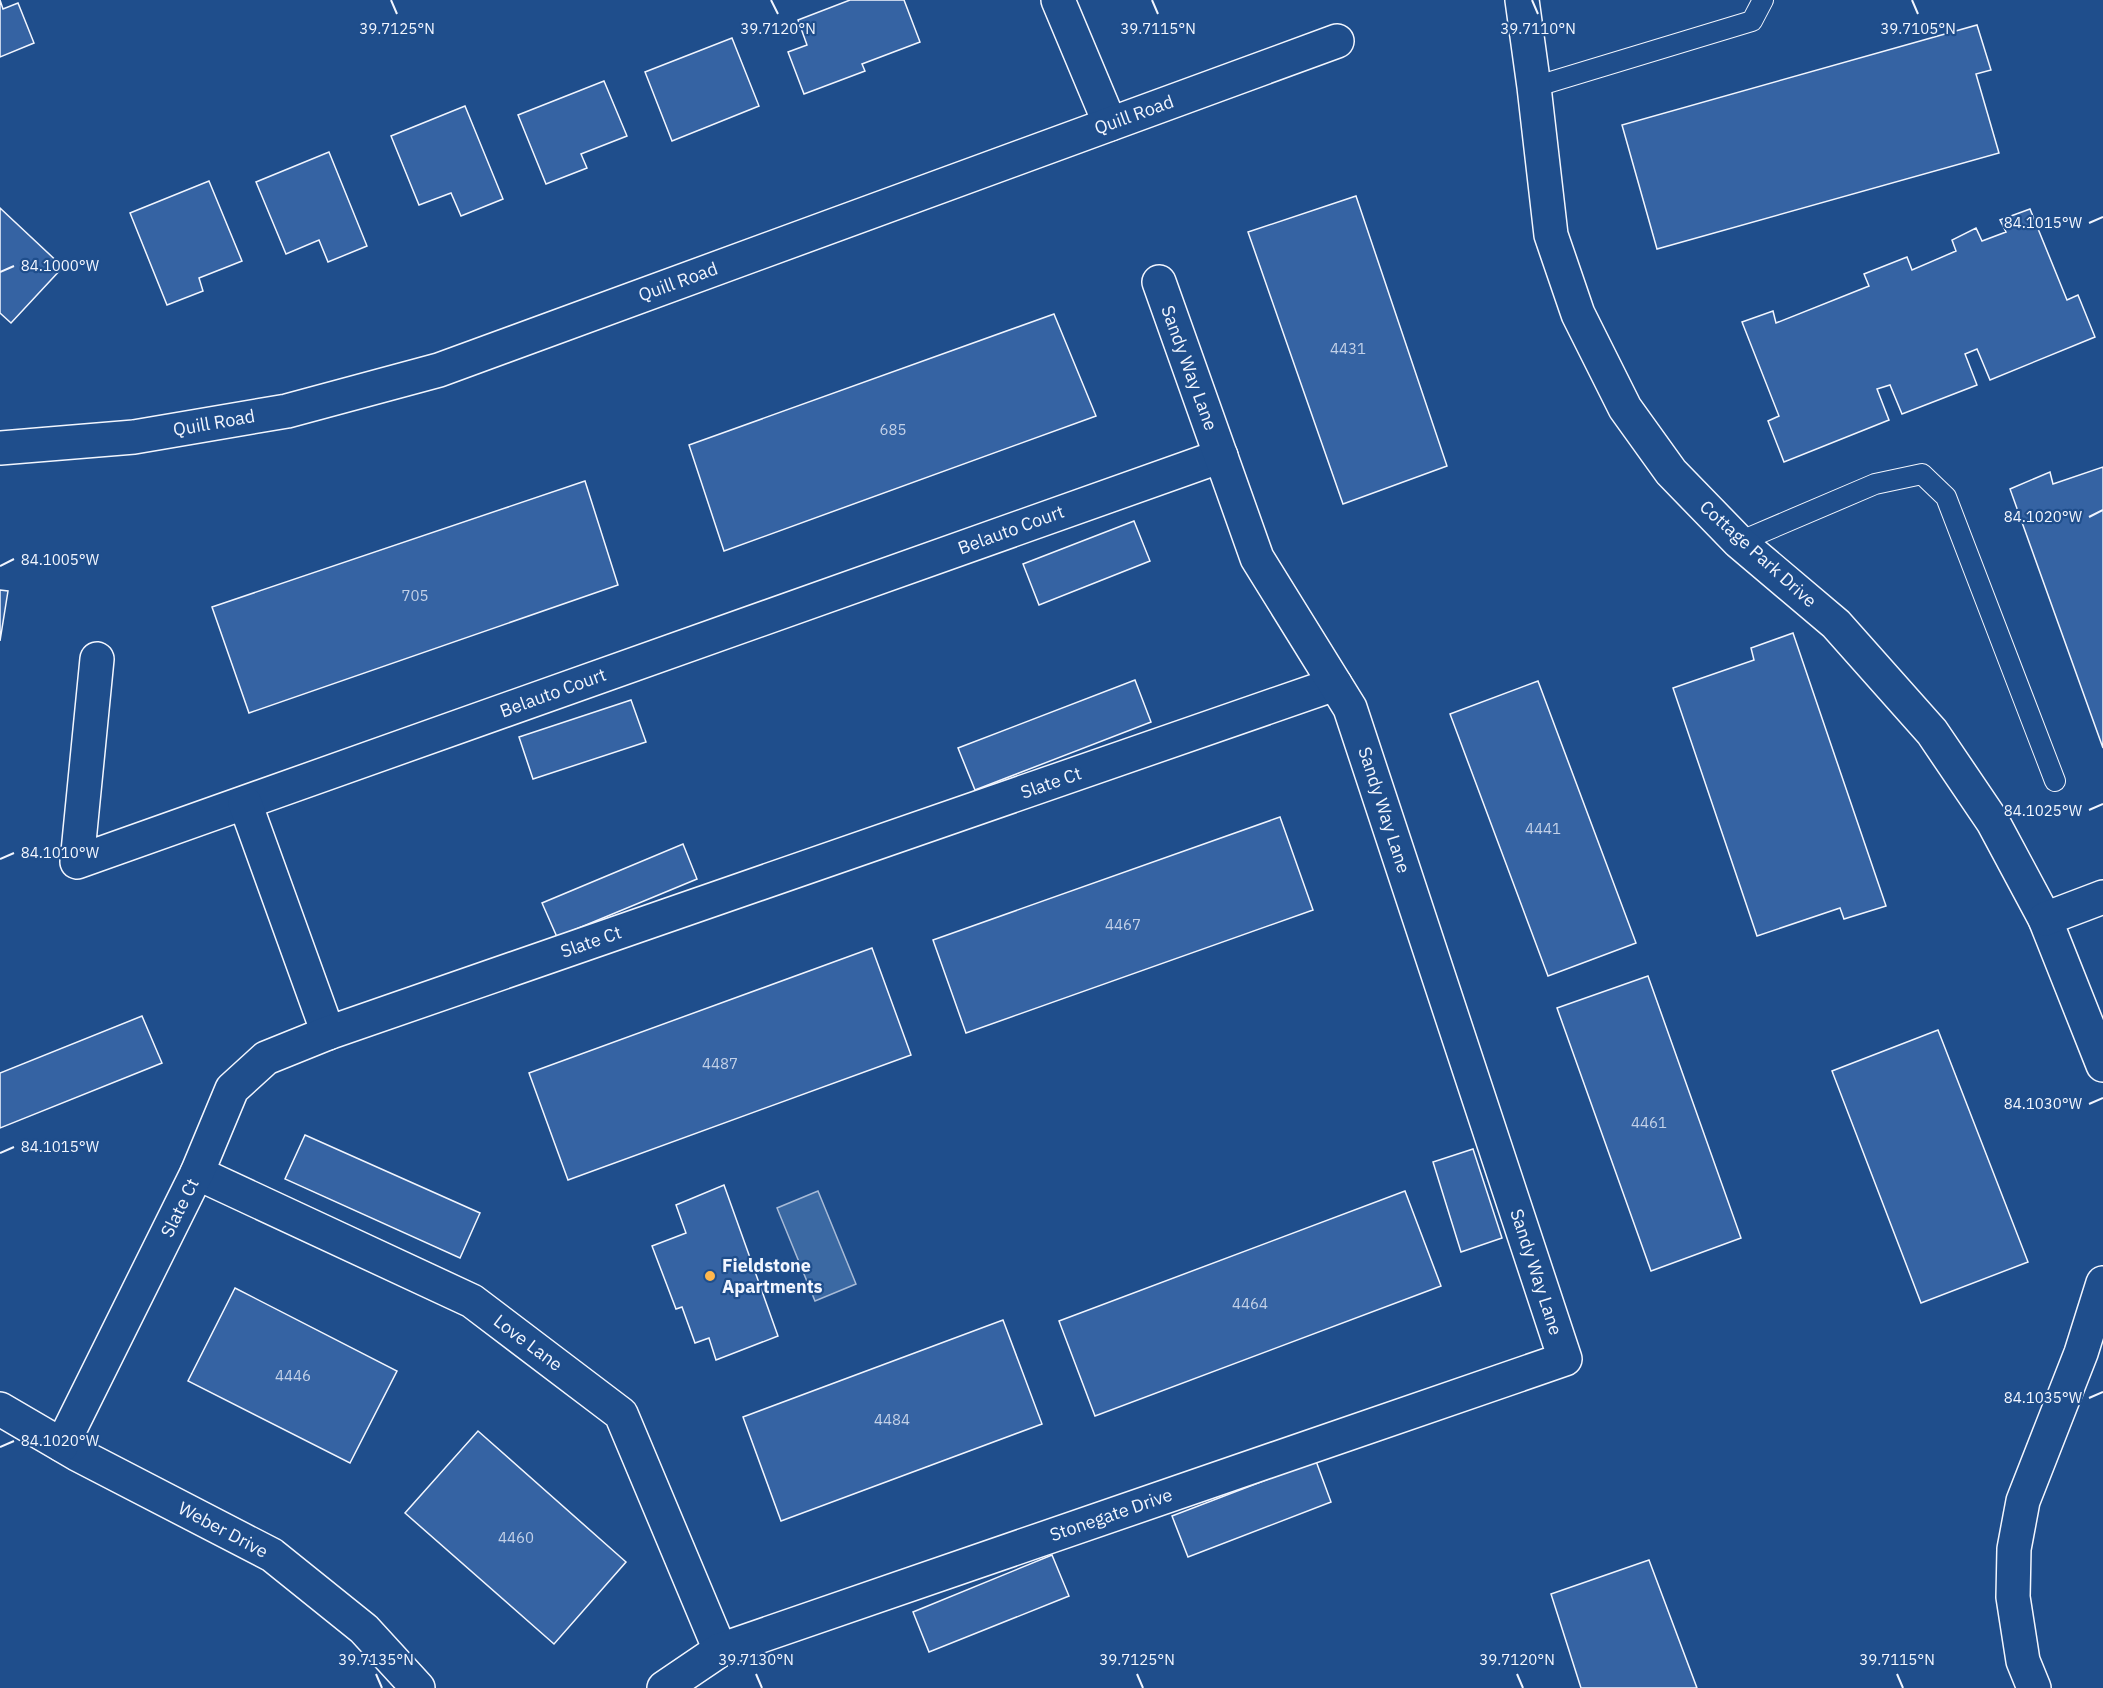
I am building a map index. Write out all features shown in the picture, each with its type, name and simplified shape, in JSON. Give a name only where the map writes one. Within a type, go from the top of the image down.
[{"type":"street","points":[[1058,0],[1110,124]]},
{"type":"street","name":"Cottage Park Drive","points":[[1522,0],[1551,235],[1578,314],[1625,408],[1671,472],[1739,543],[1836,624],[1932,732],[1993,822],[2046,919],[2103,1065]]},
{"type":"street","name":"Quill Road","points":[[0,448],[134,437],[287,411],[440,370],[1337,41]]},
{"type":"street","name":"Sandy Way Lane","points":[[1159,282],[1257,558],[1350,708],[1565,1359]]},
{"type":"street","name":"Belauto Court","points":[[97,659],[77,862],[1221,456]]},
{"type":"street","name":"Slate Ct","points":[[62,1445],[197,1173],[232,1089],[266,1058],[328,1033],[1335,684]]},
{"type":"street","points":[[245,802],[328,1033]]},
{"type":"street","points":[[2046,919],[2103,897]]},
{"type":"street","name":"Love Lane","points":[[197,1173],[472,1301],[621,1414],[720,1650]]},
{"type":"street","points":[[2034,1688],[2023,1661],[2013,1597],[2014,1549],[2023,1502],[2081,1353],[2103,1283]]},
{"type":"street","name":"Stonegate Drive","points":[[664,1688],[720,1650],[1565,1359]]},
{"type":"street","name":"Weber Drive","points":[[0,1409],[62,1445],[272,1555],[364,1629],[418,1688]]},
{"type":"lane","points":[[1534,87],[1752,21],[1763,0]]},
{"type":"lane","points":[[1739,543],[1875,484],[1922,474],[1946,496],[2055,782]]},
{"type":"water","points":[[818,1191],[856,1284],[815,1301],[777,1208]]},
{"type":"building","points":[[0,0],[3,9],[18,3],[34,43],[0,57]]},
{"type":"building","points":[[850,0],[904,0],[920,42],[862,64],[865,71],[804,94],[788,52],[807,45],[798,20]]},
{"type":"building","points":[[1977,25],[1991,70],[1976,74],[1999,153],[1657,249],[1622,125]]},
{"type":"building","points":[[732,38],[759,106],[672,141],[645,72]]},
{"type":"building","points":[[604,81],[627,136],[581,154],[587,168],[546,184],[518,115]]},
{"type":"building","points":[[465,106],[503,199],[461,216],[451,193],[419,205],[391,136]]},
{"type":"building","points":[[329,152],[367,246],[328,262],[319,240],[286,254],[256,182]]},
{"type":"building","points":[[209,181],[242,261],[199,278],[203,291],[167,305],[130,213]]},
{"type":"building","points":[[1356,196],[1447,466],[1343,504],[1248,232]]},
{"type":"building","points":[[0,208],[63,267],[11,323],[0,313]]},
{"type":"building","points":[[2030,209],[2067,300],[2078,295],[2095,337],[1990,380],[1977,349],[1965,354],[1977,385],[1902,414],[1890,385],[1877,389],[1889,420],[1784,462],[1768,421],[1779,416],[1742,322],[1773,311],[1776,323],[1869,286],[1864,274],[1907,257],[1912,270],[1956,251],[1952,240],[1976,228],[1982,241],[2006,232],[2000,220]]},
{"type":"building","points":[[1054,314],[1096,416],[724,551],[689,445]]},
{"type":"building","points":[[2103,467],[2103,748],[2010,489],[2050,472],[2053,484]]},
{"type":"building","points":[[585,481],[618,585],[249,713],[212,607]]},
{"type":"building","points":[[1134,521],[1150,561],[1039,605],[1023,564]]},
{"type":"building","points":[[0,590],[8,591],[0,641]]},
{"type":"building","points":[[1793,633],[1886,906],[1844,919],[1840,908],[1757,936],[1673,688],[1754,660],[1751,648]]},
{"type":"building","points":[[1135,680],[1151,722],[975,790],[958,748]]},
{"type":"building","points":[[1538,681],[1636,943],[1548,976],[1450,714]]},
{"type":"building","points":[[631,700],[646,742],[533,779],[519,737]]},
{"type":"building","points":[[1280,817],[1313,910],[966,1033],[933,940]]},
{"type":"building","points":[[683,844],[697,879],[557,937],[542,903]]},
{"type":"building","points":[[872,948],[911,1055],[568,1180],[529,1073]]},
{"type":"building","points":[[1648,976],[1741,1238],[1651,1271],[1557,1008]]},
{"type":"building","points":[[142,1016],[162,1063],[0,1128],[0,1073]]},
{"type":"building","points":[[1938,1030],[2028,1262],[1921,1303],[1832,1071]]},
{"type":"building","points":[[305,1135],[480,1213],[460,1258],[285,1179]]},
{"type":"building","points":[[1473,1149],[1502,1238],[1461,1252],[1433,1162]]},
{"type":"building","name":"Fieldstone Apartments","points":[[724,1185],[778,1336],[716,1360],[709,1338],[695,1343],[682,1307],[676,1309],[652,1246],[686,1233],[676,1205]]},
{"type":"building","points":[[1405,1191],[1441,1286],[1095,1416],[1059,1321]]},
{"type":"building","points":[[235,1288],[397,1371],[350,1463],[188,1381]]},
{"type":"building","points":[[1003,1320],[1042,1424],[781,1521],[743,1417]]},
{"type":"building","points":[[478,1431],[626,1562],[554,1644],[405,1513]]},
{"type":"building","points":[[1316,1461],[1331,1502],[1188,1557],[1172,1516]]},
{"type":"building","points":[[1052,1555],[1069,1596],[929,1652],[913,1612]]},
{"type":"building","points":[[1649,1560],[1697,1688],[1581,1688],[1551,1594]]},
{"type":"place","name":"Fieldstone Apartments","points":[[710,1276]]}]
